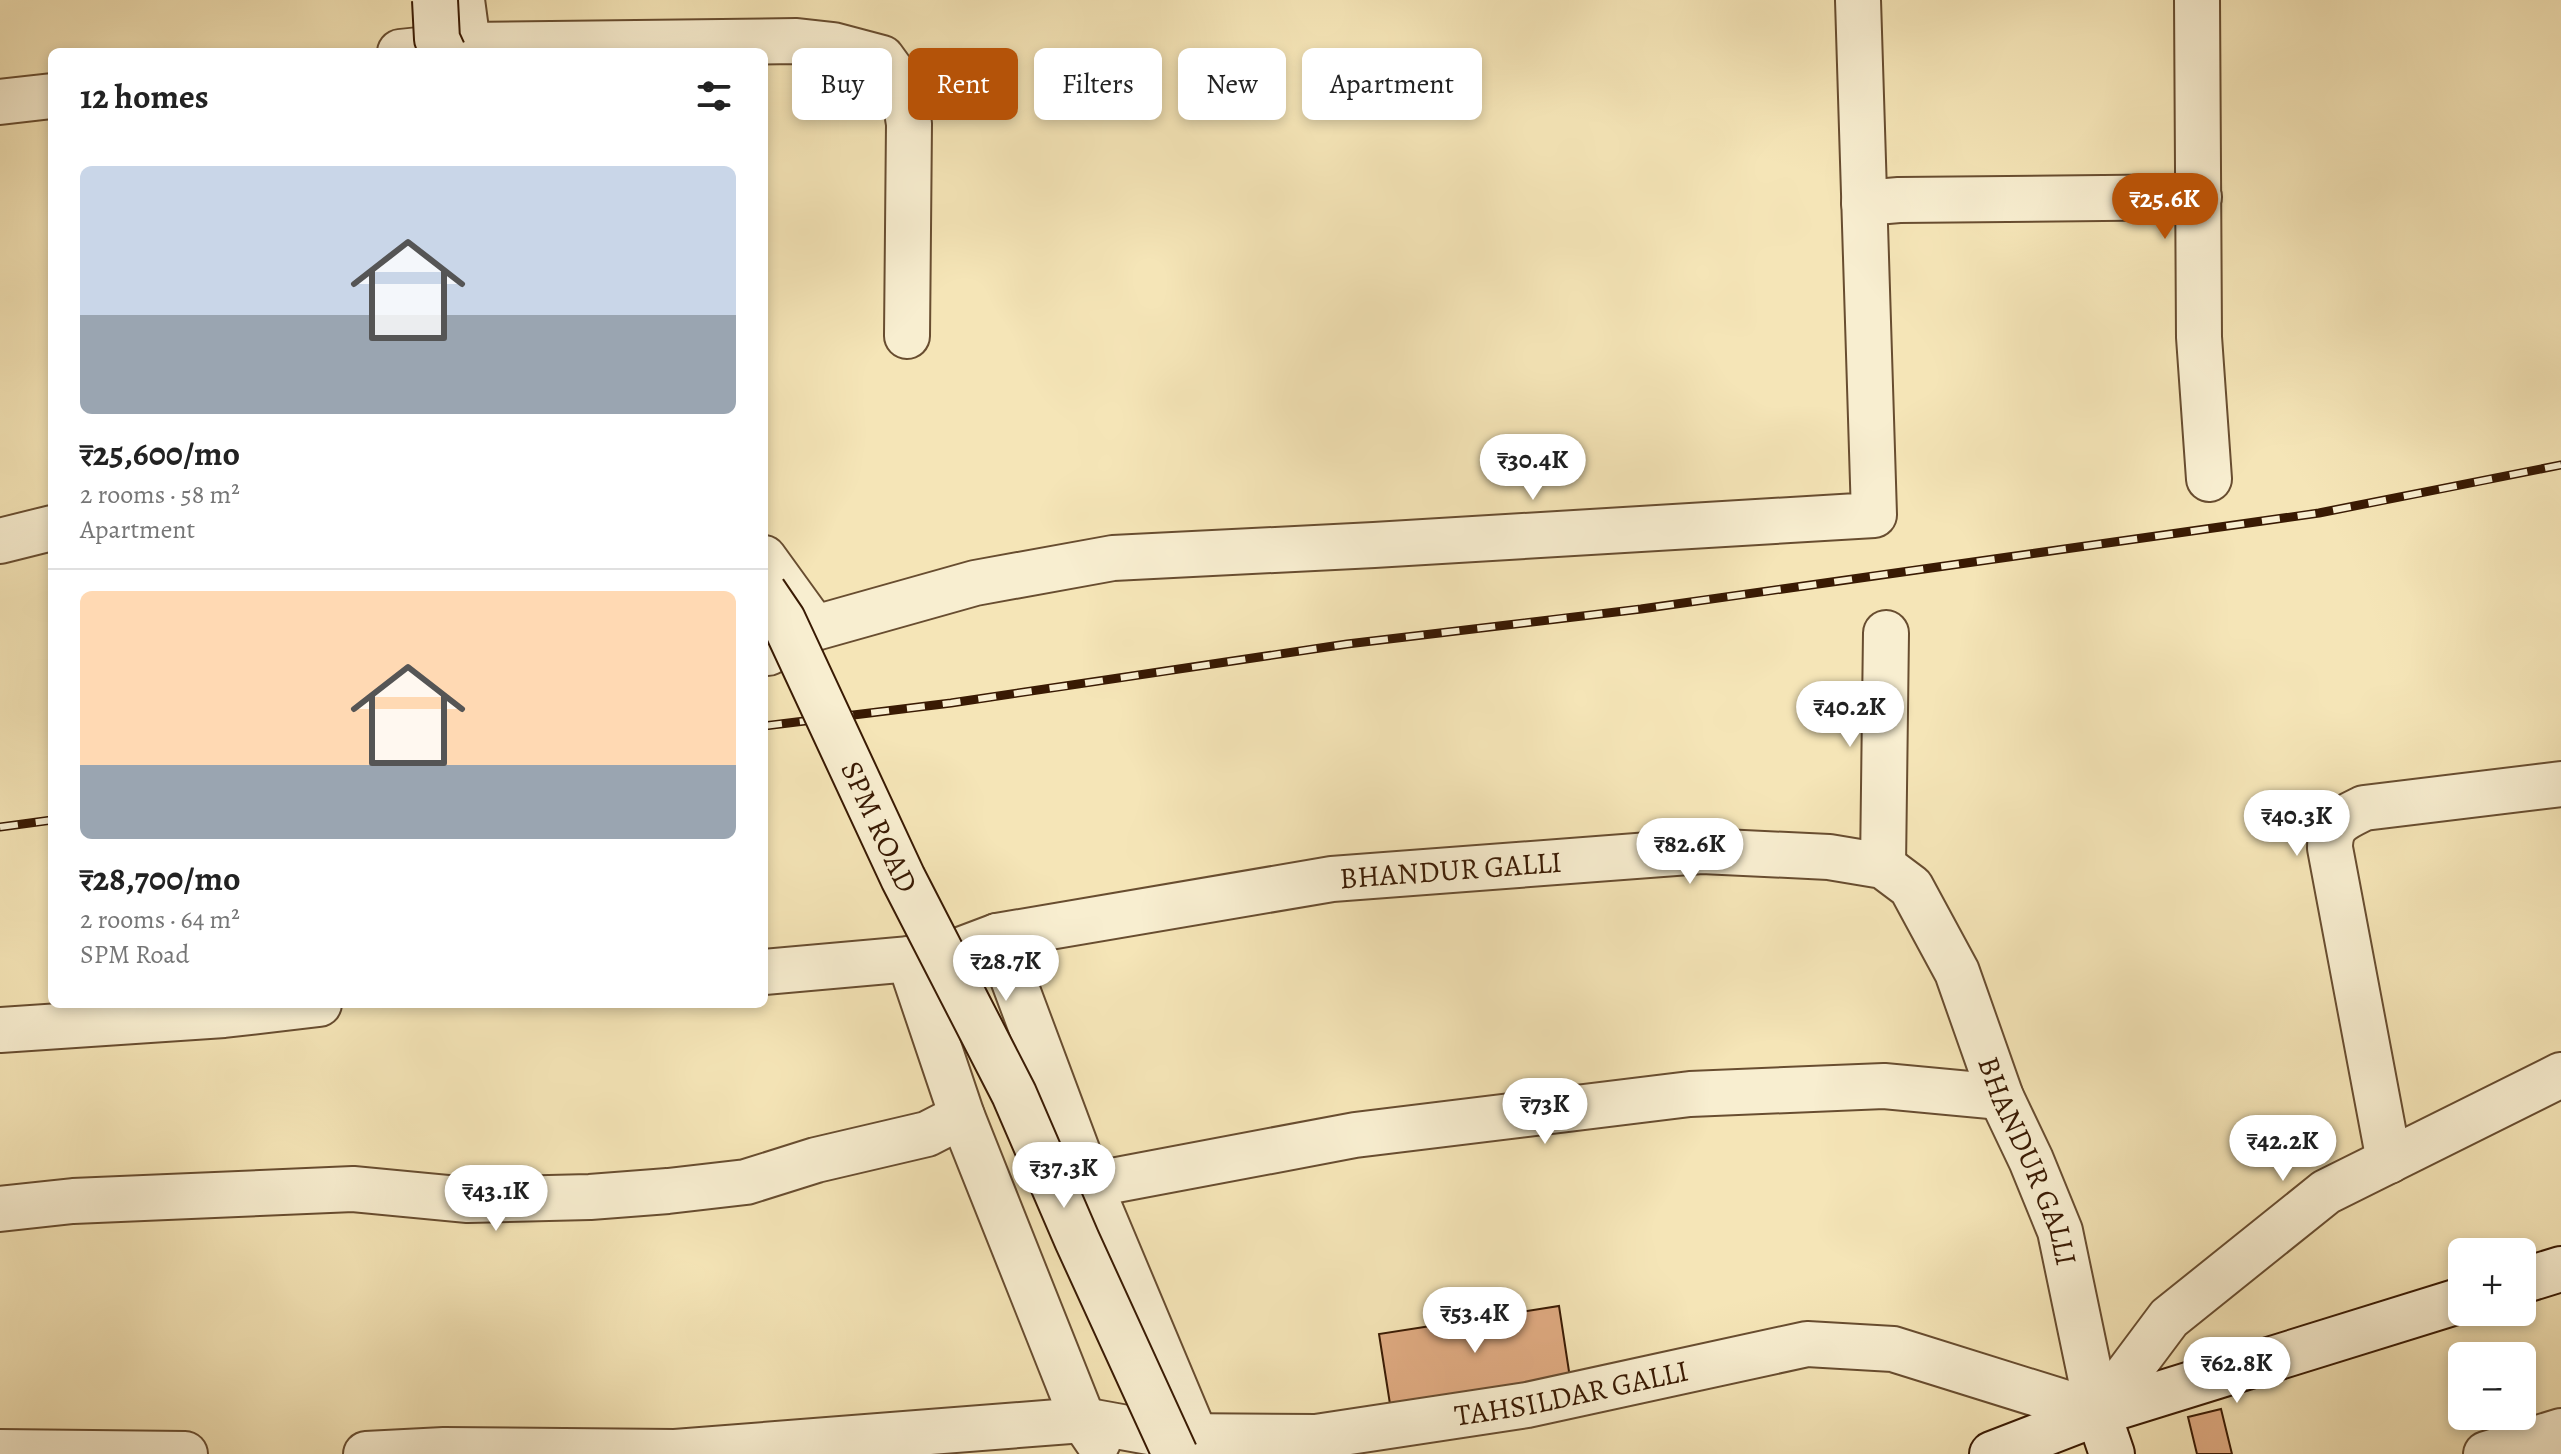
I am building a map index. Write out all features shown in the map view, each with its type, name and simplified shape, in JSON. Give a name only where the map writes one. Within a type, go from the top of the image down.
[{"type":"street","points":[[415,0],[434,48]]},
{"type":"street","points":[[435,0],[435,48]]},
{"type":"street","points":[[436,48],[462,0]]},
{"type":"street","points":[[768,653],[815,628],[975,583],[1113,558],[1874,515],[1858,0]]},
{"type":"street","points":[[2197,0],[2199,337],[2209,479]]},
{"type":"street","points":[[515,48],[797,41],[833,45],[882,58],[903,87],[909,124],[907,336]]},
{"type":"street","points":[[1,96],[48,96]]},
{"type":"street","points":[[1864,203],[2199,197]]},
{"type":"street","points":[[0,541],[48,529]]},
{"type":"street","points":[[768,563],[815,628]]},
{"type":"street","name":"SPM ROAD","points":[[768,598],[783,620],[903,878],[1014,1094],[1077,1240],[1191,1448]]},
{"type":"street","points":[[1883,866],[1886,633]]},
{"type":"street","points":[[2389,1161],[2330,835],[2336,824],[2364,808],[2561,784]]},
{"type":"street","name":"BHANDUR GALLI","points":[[768,972],[944,956],[997,936],[1332,879],[1702,851],[1829,857],[1883,866],[1911,887],[1957,972],[2001,1097],[2060,1231],[2098,1413],[2112,1454]]},
{"type":"street","points":[[997,936],[1191,1448]]},
{"type":"street","points":[[909,959],[962,1116],[1094,1437]]},
{"type":"street","points":[[0,1030],[284,1008]]},
{"type":"street","points":[[2098,1413],[2169,1318],[2326,1192],[2561,1075]]},
{"type":"street","points":[[1090,1185],[1355,1135],[1690,1094],[1884,1086],[2001,1097]]},
{"type":"street","points":[[0,1209],[73,1201],[353,1189],[468,1200],[590,1197],[668,1191],[746,1182],[816,1160],[927,1134],[962,1116]]},
{"type":"street","points":[[2536,1277],[2561,1269]]},
{"type":"street","points":[[1992,1454],[2098,1413],[2448,1304]]},
{"type":"street","name":"TAHSILDAR GALLI","points":[[366,1454],[444,1450],[675,1452],[1171,1436],[1191,1448],[1316,1437],[1527,1405],[1807,1344],[1893,1349],[2098,1413]]},
{"type":"street","points":[[2486,1454],[2561,1431]]},
{"type":"street","points":[[0,1452],[185,1454]]},
{"type":"building","points":[[1559,1306],[1570,1378],[1390,1404],[1379,1334]]},
{"type":"building","points":[[2221,1409],[2232,1454],[2197,1454],[2188,1417]]},
{"type":"railway","points":[[768,726],[951,703],[1347,644],[1641,609],[2319,513],[2561,465]]},
{"type":"railway","points":[[0,827],[48,821]]}]
